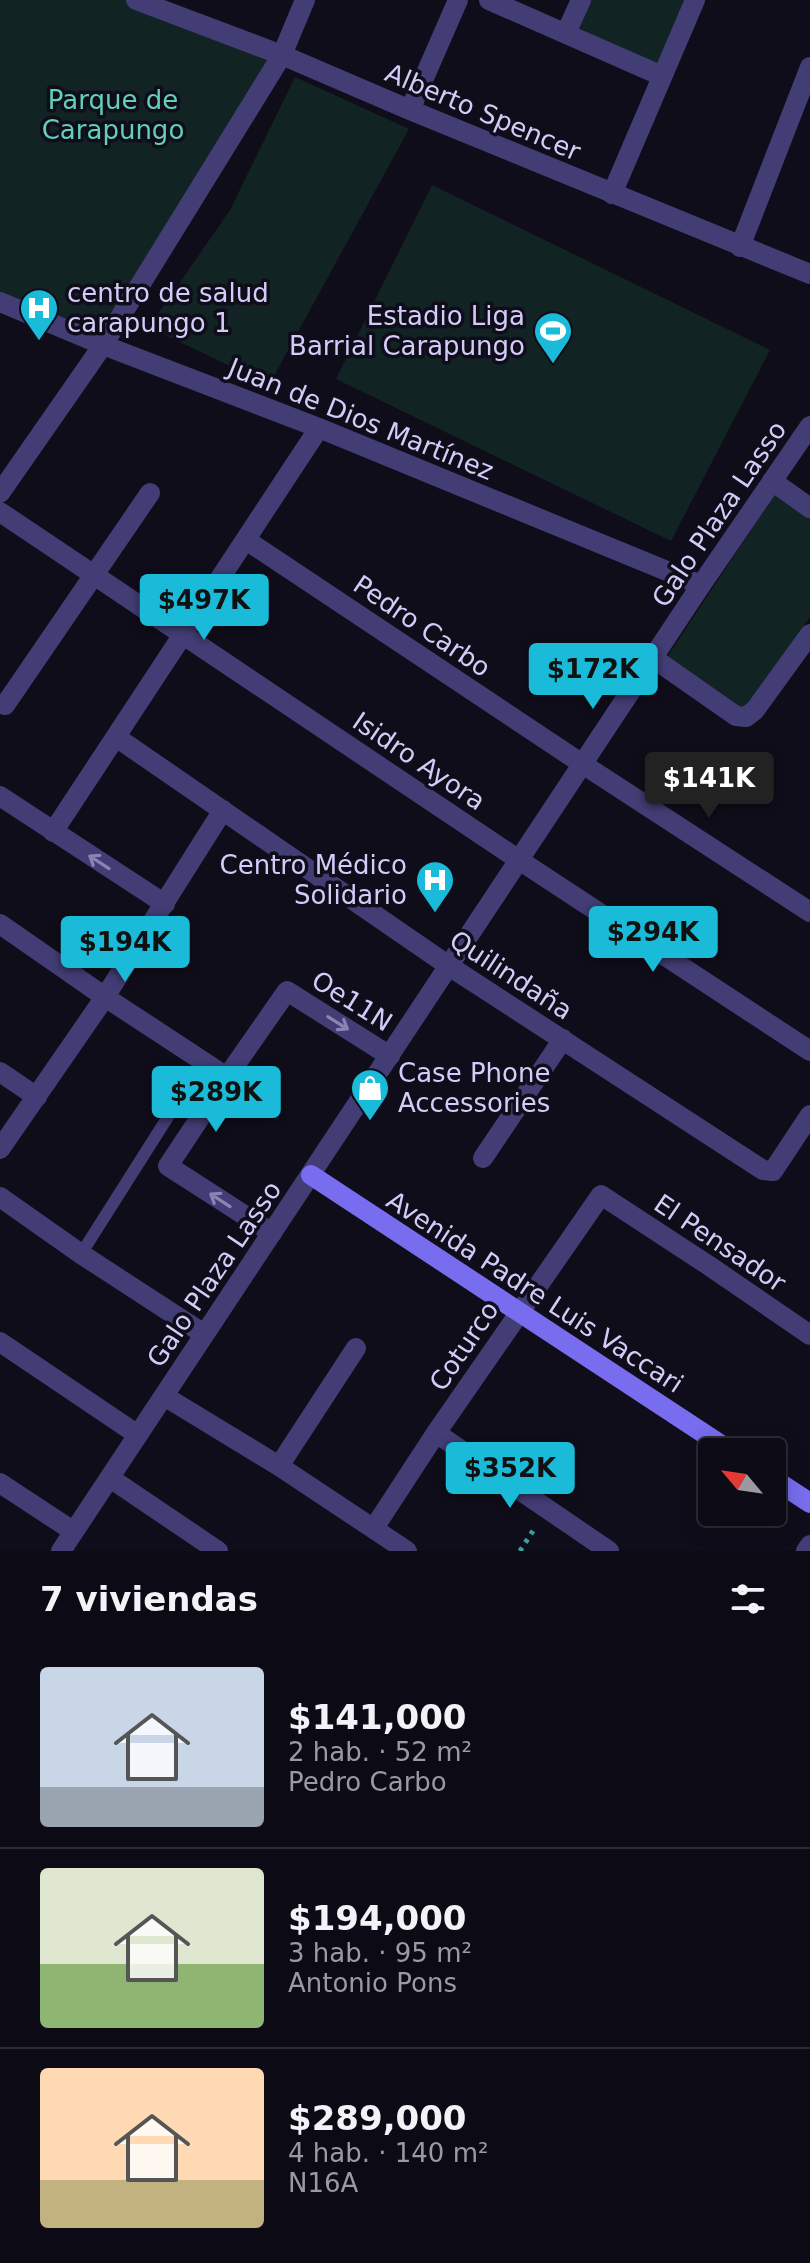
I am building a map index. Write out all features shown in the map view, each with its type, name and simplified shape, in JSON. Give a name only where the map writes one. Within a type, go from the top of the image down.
[{"type":"main road","name":"Avenida Padre Luis Vaccari","points":[[311,1175],[711,1438]]},
{"type":"main road","points":[[786,1487],[810,1503]]},
{"type":"street","name":"Alberto Spencer","points":[[136,0],[158,4],[810,274]]},
{"type":"street","points":[[0,493],[103,345],[282,55],[305,0]]},
{"type":"street","points":[[410,110],[458,0]]},
{"type":"street","points":[[489,0],[662,76]]},
{"type":"street","points":[[566,33],[581,0]]},
{"type":"street","points":[[612,194],[695,0]]},
{"type":"street","points":[[740,247],[810,67]]},
{"type":"street","name":"Juan de Dios Martínez","points":[[0,302],[319,428],[701,585]]},
{"type":"street","name":"Galo Plaza Lasso","points":[[61,1551],[701,585],[810,426]]},
{"type":"street","points":[[53,832],[319,428]]},
{"type":"street","points":[[772,481],[810,508]]},
{"type":"street","points":[[5,705],[150,493]]},
{"type":"street","name":"Isidro Ayora","points":[[0,512],[810,1051]]},
{"type":"street","name":"Pedro Carbo","points":[[246,540],[810,912]]},
{"type":"street","points":[[653,658],[736,716],[746,717],[755,710],[809,638]]},
{"type":"street","name":"Quilindaña","points":[[116,737],[449,966],[763,1170],[773,1171],[810,1115]]},
{"type":"street","points":[[0,796],[165,904]]},
{"type":"street","points":[[0,1149],[105,997],[223,810]]},
{"type":"street","points":[[0,924],[227,1077],[168,1166],[272,1233]]},
{"type":"street","name":"Oe11N","points":[[227,1077],[287,991],[390,1056]]},
{"type":"street","points":[[483,1158],[563,1039]]},
{"type":"street","points":[[0,1072],[37,1097]]},
{"type":"street","name":"Coturco","points":[[374,1528],[601,1195]]},
{"type":"street","name":"El Pensador","points":[[601,1195],[810,1335]]},
{"type":"street","points":[[0,1197],[204,1334]]},
{"type":"street","points":[[0,1342],[138,1435]]},
{"type":"street","points":[[279,1466],[356,1348]]},
{"type":"street","points":[[164,1396],[279,1466],[407,1551]]},
{"type":"street","points":[[436,1433],[609,1551]]},
{"type":"street","points":[[110,1478],[218,1551]]},
{"type":"street","points":[[0,1483],[73,1531]]},
{"type":"street","points":[[806,1551],[810,1545]]},
{"type":"lane","points":[[81,1254],[185,1090]]},
{"type":"green space","name":"Parque de Carapungo","points":[[0,0],[151,0],[282,55],[103,345],[0,301]]},
{"type":"green space","points":[[589,0],[686,0],[658,67],[577,27]]},
{"type":"green space","points":[[295,77],[409,129],[269,385],[149,327],[230,210]]},
{"type":"green space","name":"Estadio Liga Barrial Carapungo","points":[[432,185],[770,350],[671,541],[336,379]]},
{"type":"green space","points":[[776,492],[810,515],[810,617],[744,713],[665,660]]},
{"type":"place","name":"centro de salud carapungo 1","points":[[39,342]]},
{"type":"place","name":"Estadio Liga Barrial Carapungo","points":[[553,365]]},
{"type":"place","name":"Centro Médico Solidario","points":[[435,914]]},
{"type":"place","name":"Case Phone Accessories","points":[[370,1122]]}]
